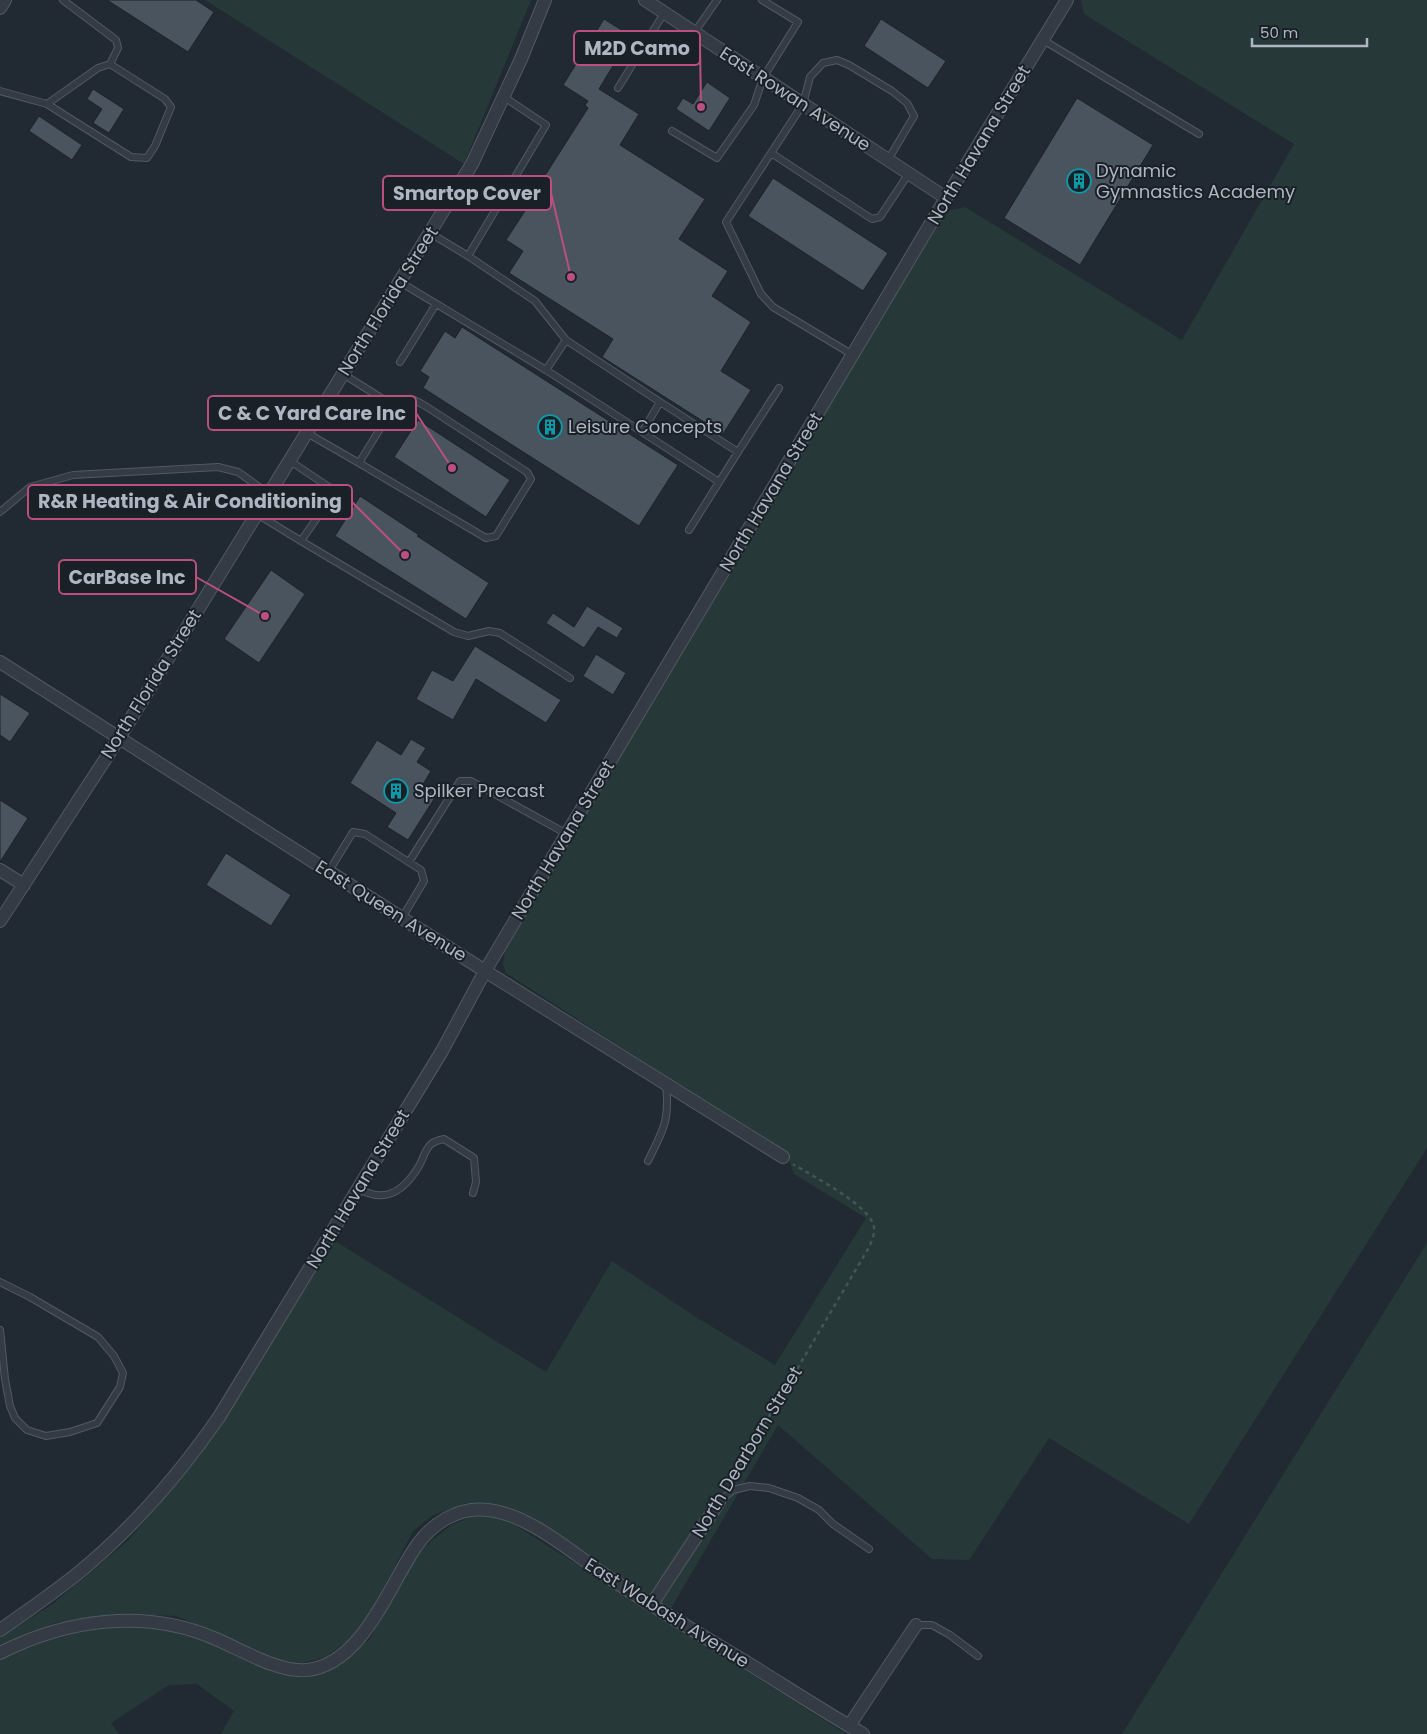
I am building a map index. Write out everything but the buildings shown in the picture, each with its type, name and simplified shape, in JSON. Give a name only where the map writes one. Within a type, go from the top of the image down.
[{"type":"street","points":[[0,8],[5,0]]},
{"type":"street","name":"North Florida Street","points":[[0,921],[119,738],[472,164],[504,97],[545,0]]},
{"type":"street","name":"East Rowan Avenue","points":[[644,0],[946,198]]},
{"type":"street","name":"North Havana Street","points":[[0,1630],[53,1593],[98,1556],[145,1510],[179,1472],[237,1388],[442,1051],[484,970],[946,198],[1067,0]]},
{"type":"street","name":"East Queen Avenue","points":[[0,662],[484,970],[783,1157]]},
{"type":"street","points":[[0,870],[24,885]]},
{"type":"street","name":"North Dearborn Street","points":[[652,1604],[719,1502]]},
{"type":"street","name":"East Wabash Avenue","points":[[0,1653],[38,1637],[72,1626],[133,1620],[173,1624],[293,1669],[306,1670],[318,1668],[330,1663],[354,1644],[372,1620],[424,1536],[445,1519],[465,1511],[485,1509],[496,1511],[530,1525],[652,1604],[863,1734]]},
{"type":"street","points":[[850,1726],[916,1625]]},
{"type":"lane","points":[[47,104],[98,68],[110,64],[118,48],[116,40],[65,0]]},
{"type":"lane","points":[[694,33],[717,0]]},
{"type":"lane","points":[[672,131],[717,158],[754,105],[763,78],[798,22],[762,0]]},
{"type":"lane","points":[[618,88],[664,13]]},
{"type":"lane","points":[[1043,40],[1199,134]]},
{"type":"lane","points":[[853,355],[773,307],[762,294],[726,222],[803,104],[810,78],[823,63],[837,60],[849,65],[908,103],[914,116],[888,160]]},
{"type":"lane","points":[[0,91],[47,104],[130,158],[148,158],[171,107],[164,99],[110,64]]},
{"type":"lane","points":[[468,256],[546,125],[504,97]]},
{"type":"lane","points":[[771,153],[872,219],[880,217],[908,174]]},
{"type":"lane","points":[[430,233],[535,301],[566,340],[738,452]]},
{"type":"lane","points":[[400,282],[546,370],[719,482]]},
{"type":"lane","points":[[400,362],[436,304]]},
{"type":"lane","points":[[546,370],[566,340]]},
{"type":"lane","points":[[343,374],[394,406]]},
{"type":"lane","points":[[689,530],[779,388]]},
{"type":"lane","points":[[307,433],[358,463],[486,538],[496,536],[531,479],[527,472],[410,398],[402,399],[394,406],[358,463]]},
{"type":"lane","points":[[642,432],[660,402]]},
{"type":"lane","points":[[290,460],[329,487],[332,496],[301,541]]},
{"type":"lane","points":[[0,512],[30,487],[72,475],[218,467],[238,472],[270,494]]},
{"type":"lane","points":[[257,514],[454,632],[468,636],[488,631],[500,633],[570,678]]},
{"type":"lane","points":[[409,862],[460,781],[471,781],[566,834]]},
{"type":"lane","points":[[328,871],[353,832],[365,834],[422,870],[424,881],[402,918]]},
{"type":"lane","points":[[648,1162],[665,1127],[668,1107],[666,1085]]},
{"type":"lane","points":[[358,1189],[376,1195],[394,1192],[405,1186],[419,1166],[428,1146],[444,1139],[474,1158],[476,1182],[473,1193]]},
{"type":"lane","points":[[0,1282],[38,1301],[98,1337],[114,1356],[123,1373],[120,1387],[96,1423],[70,1432],[46,1436],[27,1430],[15,1418],[5,1379],[0,1330]]},
{"type":"lane","points":[[719,1502],[733,1490],[750,1486],[770,1488],[798,1498],[819,1510],[833,1524],[869,1549]]},
{"type":"lane","points":[[916,1625],[932,1625],[950,1634],[978,1656]]},
{"type":"path","name":"North Dearborn Street","points":[[719,1502],[872,1242],[874,1234],[872,1221],[863,1209],[783,1157]]},
{"type":"green space","points":[[205,0],[531,0],[464,164]]},
{"type":"green space","points":[[1081,0],[1427,0],[1427,1148],[1189,1524],[1049,1438],[969,1560],[932,1559],[778,1425],[670,1610],[533,1519],[498,1504],[466,1503],[433,1515],[413,1531],[370,1615],[349,1640],[325,1657],[303,1663],[279,1660],[176,1616],[131,1614],[55,1623],[0,1647],[0,1638],[54,1603],[128,1541],[201,1454],[335,1241],[546,1372],[612,1261],[696,1317],[775,1365],[866,1218],[794,1174],[787,1154],[506,973],[503,965],[505,949],[689,633],[947,211],[965,207],[1182,340],[1294,144],[1084,14]]},
{"type":"green space","points":[[1427,1243],[1427,1734],[1122,1734]]},
{"type":"green space","points":[[477,1515],[507,1520],[846,1734],[221,1734],[234,1711],[197,1684],[169,1685],[111,1723],[119,1734],[0,1734],[0,1659],[20,1649],[59,1636],[122,1625],[172,1629],[207,1641],[273,1671],[303,1678],[331,1670],[369,1640],[414,1559],[432,1540],[453,1524]]},
{"type":"place","name":"M2D Camo","points":[[701,107]]},
{"type":"place","name":"Dynamic Gymnastics Academy","points":[[1079,181]]},
{"type":"place","name":"Smartop Cover","points":[[571,277]]},
{"type":"place","name":"Leisure Concepts","points":[[550,427]]},
{"type":"place","name":"C & C Yard Care Inc","points":[[452,468]]},
{"type":"place","name":"R&R Heating & Air Conditioning","points":[[405,555]]},
{"type":"place","name":"CarBase Inc","points":[[265,616]]},
{"type":"place","name":"Spilker Precast","points":[[396,791]]}]
